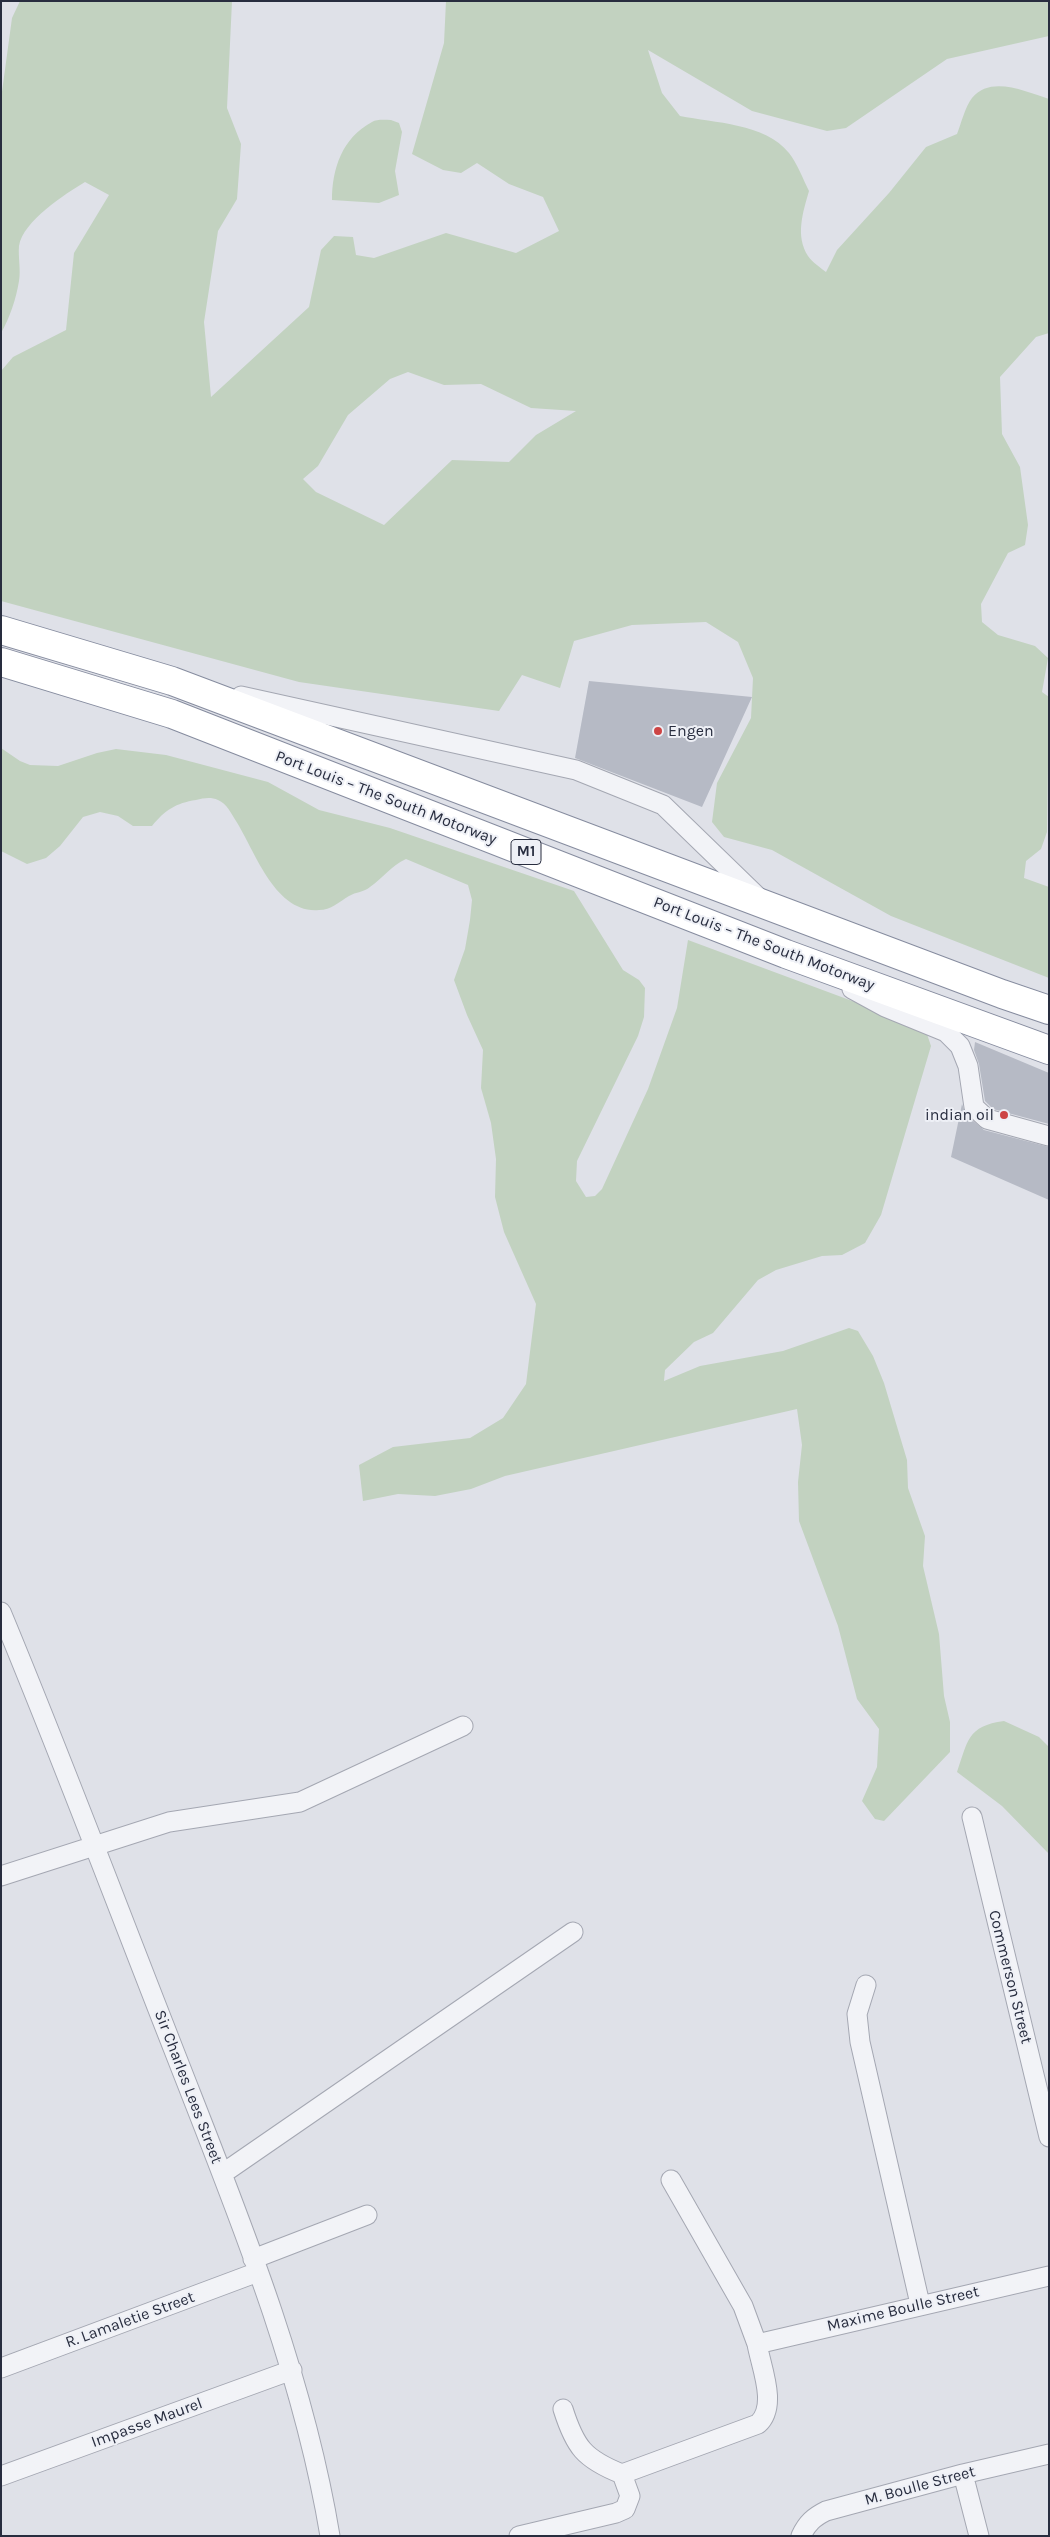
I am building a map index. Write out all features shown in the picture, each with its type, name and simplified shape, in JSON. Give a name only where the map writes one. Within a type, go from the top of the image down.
[{"type":"highway","name":"Port Louis – The South Motorway","points":[[1,630],[172,681],[992,991],[1049,1010]]},
{"type":"highway","name":"Port Louis – The South Motorway","points":[[1,662],[172,714],[786,954],[1049,1050]]},
{"type":"street","points":[[172,681],[576,770],[663,805],[766,905]]},
{"type":"street","points":[[786,954],[885,1007],[946,1032],[960,1046],[968,1066],[974,1107],[987,1119],[1049,1136]]},
{"type":"street","name":"Sir Charles Lees Street","points":[[1,1612],[9,1649],[93,1845],[222,2174],[256,2266],[292,2370],[320,2477],[330,2536]]},
{"type":"street","points":[[1,1876],[169,1822],[300,1802],[463,1726]]},
{"type":"street","name":"Commerson Street","points":[[972,1818],[1049,2137]]},
{"type":"street","points":[[222,2174],[573,1932]]},
{"type":"street","points":[[866,1985],[857,2014],[860,2042],[920,2304]]},
{"type":"street","points":[[563,2409],[576,2440],[584,2453],[598,2465],[622,2474],[758,2424],[764,2418],[768,2400],[757,2344],[743,2306],[671,2180]]},
{"type":"street","name":"R. Lamaletie Street","points":[[1,2368],[256,2266],[367,2215]]},
{"type":"street","name":"Maxime Boulle Street","points":[[757,2344],[920,2304],[1049,2276]]},
{"type":"street","name":"Impasse Maurel","points":[[1,2476],[292,2370]]},
{"type":"street","name":"M. Boulle Street","points":[[801,2536],[806,2526],[815,2516],[826,2511],[963,2474],[1049,2454]]},
{"type":"street","points":[[519,2536],[616,2513],[625,2508],[630,2496],[622,2474]]},
{"type":"street","points":[[963,2474],[979,2536]]},
{"type":"green space","points":[[20,1],[232,1],[227,108],[241,144],[237,199],[218,231],[204,322],[211,397],[309,307],[321,250],[334,236],[353,237],[356,255],[374,258],[446,233],[516,253],[559,231],[543,197],[509,184],[477,163],[461,173],[443,170],[412,154],[444,43],[446,1],[1049,1],[1049,36],[947,59],[846,128],[827,131],[752,111],[648,50],[662,93],[680,116],[753,130],[779,143],[789,153],[809,191],[801,224],[804,248],[808,256],[826,272],[837,250],[889,193],[926,147],[957,134],[965,111],[972,98],[980,91],[989,87],[1009,87],[1049,99],[1049,333],[1036,337],[1000,377],[1002,434],[1020,467],[1028,525],[1025,545],[1008,553],[981,604],[982,622],[998,635],[1035,646],[1048,658],[1042,692],[1049,697],[1047,832],[1041,849],[1026,861],[1024,878],[1049,887],[1049,978],[891,916],[772,850],[724,837],[712,822],[717,783],[751,718],[753,678],[738,642],[706,622],[632,625],[574,641],[560,688],[522,675],[499,711],[299,682],[1,601],[1,371],[13,357],[66,330],[74,253],[109,195],[85,182],[46,209],[28,227],[19,246],[20,277],[16,294],[10,314],[1,333],[1,99],[12,18]],"holes":[[[408,372],[444,385],[481,384],[531,408],[576,411],[536,435],[509,462],[452,460],[384,525],[316,492],[303,479],[318,466],[348,415],[390,379]]]},
{"type":"green space","points":[[391,120],[399,123],[402,132],[395,171],[399,195],[379,203],[332,200],[334,177],[346,146],[353,137],[372,122]]},
{"type":"green space","points":[[1,748],[20,761],[30,765],[58,766],[97,753],[116,749],[166,755],[268,782],[319,810],[390,828],[574,891],[623,970],[639,980],[645,988],[644,1017],[638,1036],[577,1161],[576,1181],[586,1197],[595,1196],[602,1189],[648,1089],[677,1008],[688,940],[925,1028],[931,1046],[881,1215],[865,1243],[842,1255],[822,1256],[776,1270],[758,1280],[713,1333],[694,1342],[665,1370],[664,1381],[700,1366],[783,1351],[849,1328],[858,1331],[873,1356],[884,1383],[907,1460],[908,1488],[925,1536],[923,1566],[939,1634],[944,1696],[950,1722],[950,1752],[884,1821],[875,1819],[862,1801],[877,1767],[879,1729],[857,1699],[838,1626],[799,1521],[798,1482],[802,1445],[797,1409],[505,1476],[471,1489],[435,1496],[398,1494],[363,1501],[359,1465],[393,1447],[470,1438],[503,1418],[526,1384],[536,1304],[504,1232],[495,1197],[496,1159],[491,1123],[481,1088],[483,1050],[454,980],[465,949],[470,920],[472,900],[468,885],[406,859],[368,889],[349,896],[323,910],[304,909],[290,902],[278,892],[228,809],[221,802],[210,798],[177,805],[166,812],[152,826],[133,826],[118,816],[100,812],[83,817],[60,846],[46,858],[27,864],[1,851]]},
{"type":"green space","points":[[1004,1721],[1039,1737],[1049,1747],[1049,1854],[1002,1806],[957,1772],[967,1744],[976,1731],[992,1723]]},
{"type":"building","name":"Engen","points":[[589,681],[752,697],[702,807],[575,758]]},
{"type":"building","points":[[975,1042],[1049,1073],[1049,1124],[993,1109],[985,1101],[979,1064],[974,1050]]},
{"type":"building","points":[[962,1104],[966,1115],[984,1130],[1049,1147],[1049,1200],[951,1157]]},
{"type":"place","name":"Engen","points":[[658,731]]},
{"type":"place","name":"indian oil","points":[[1004,1115]]}]
